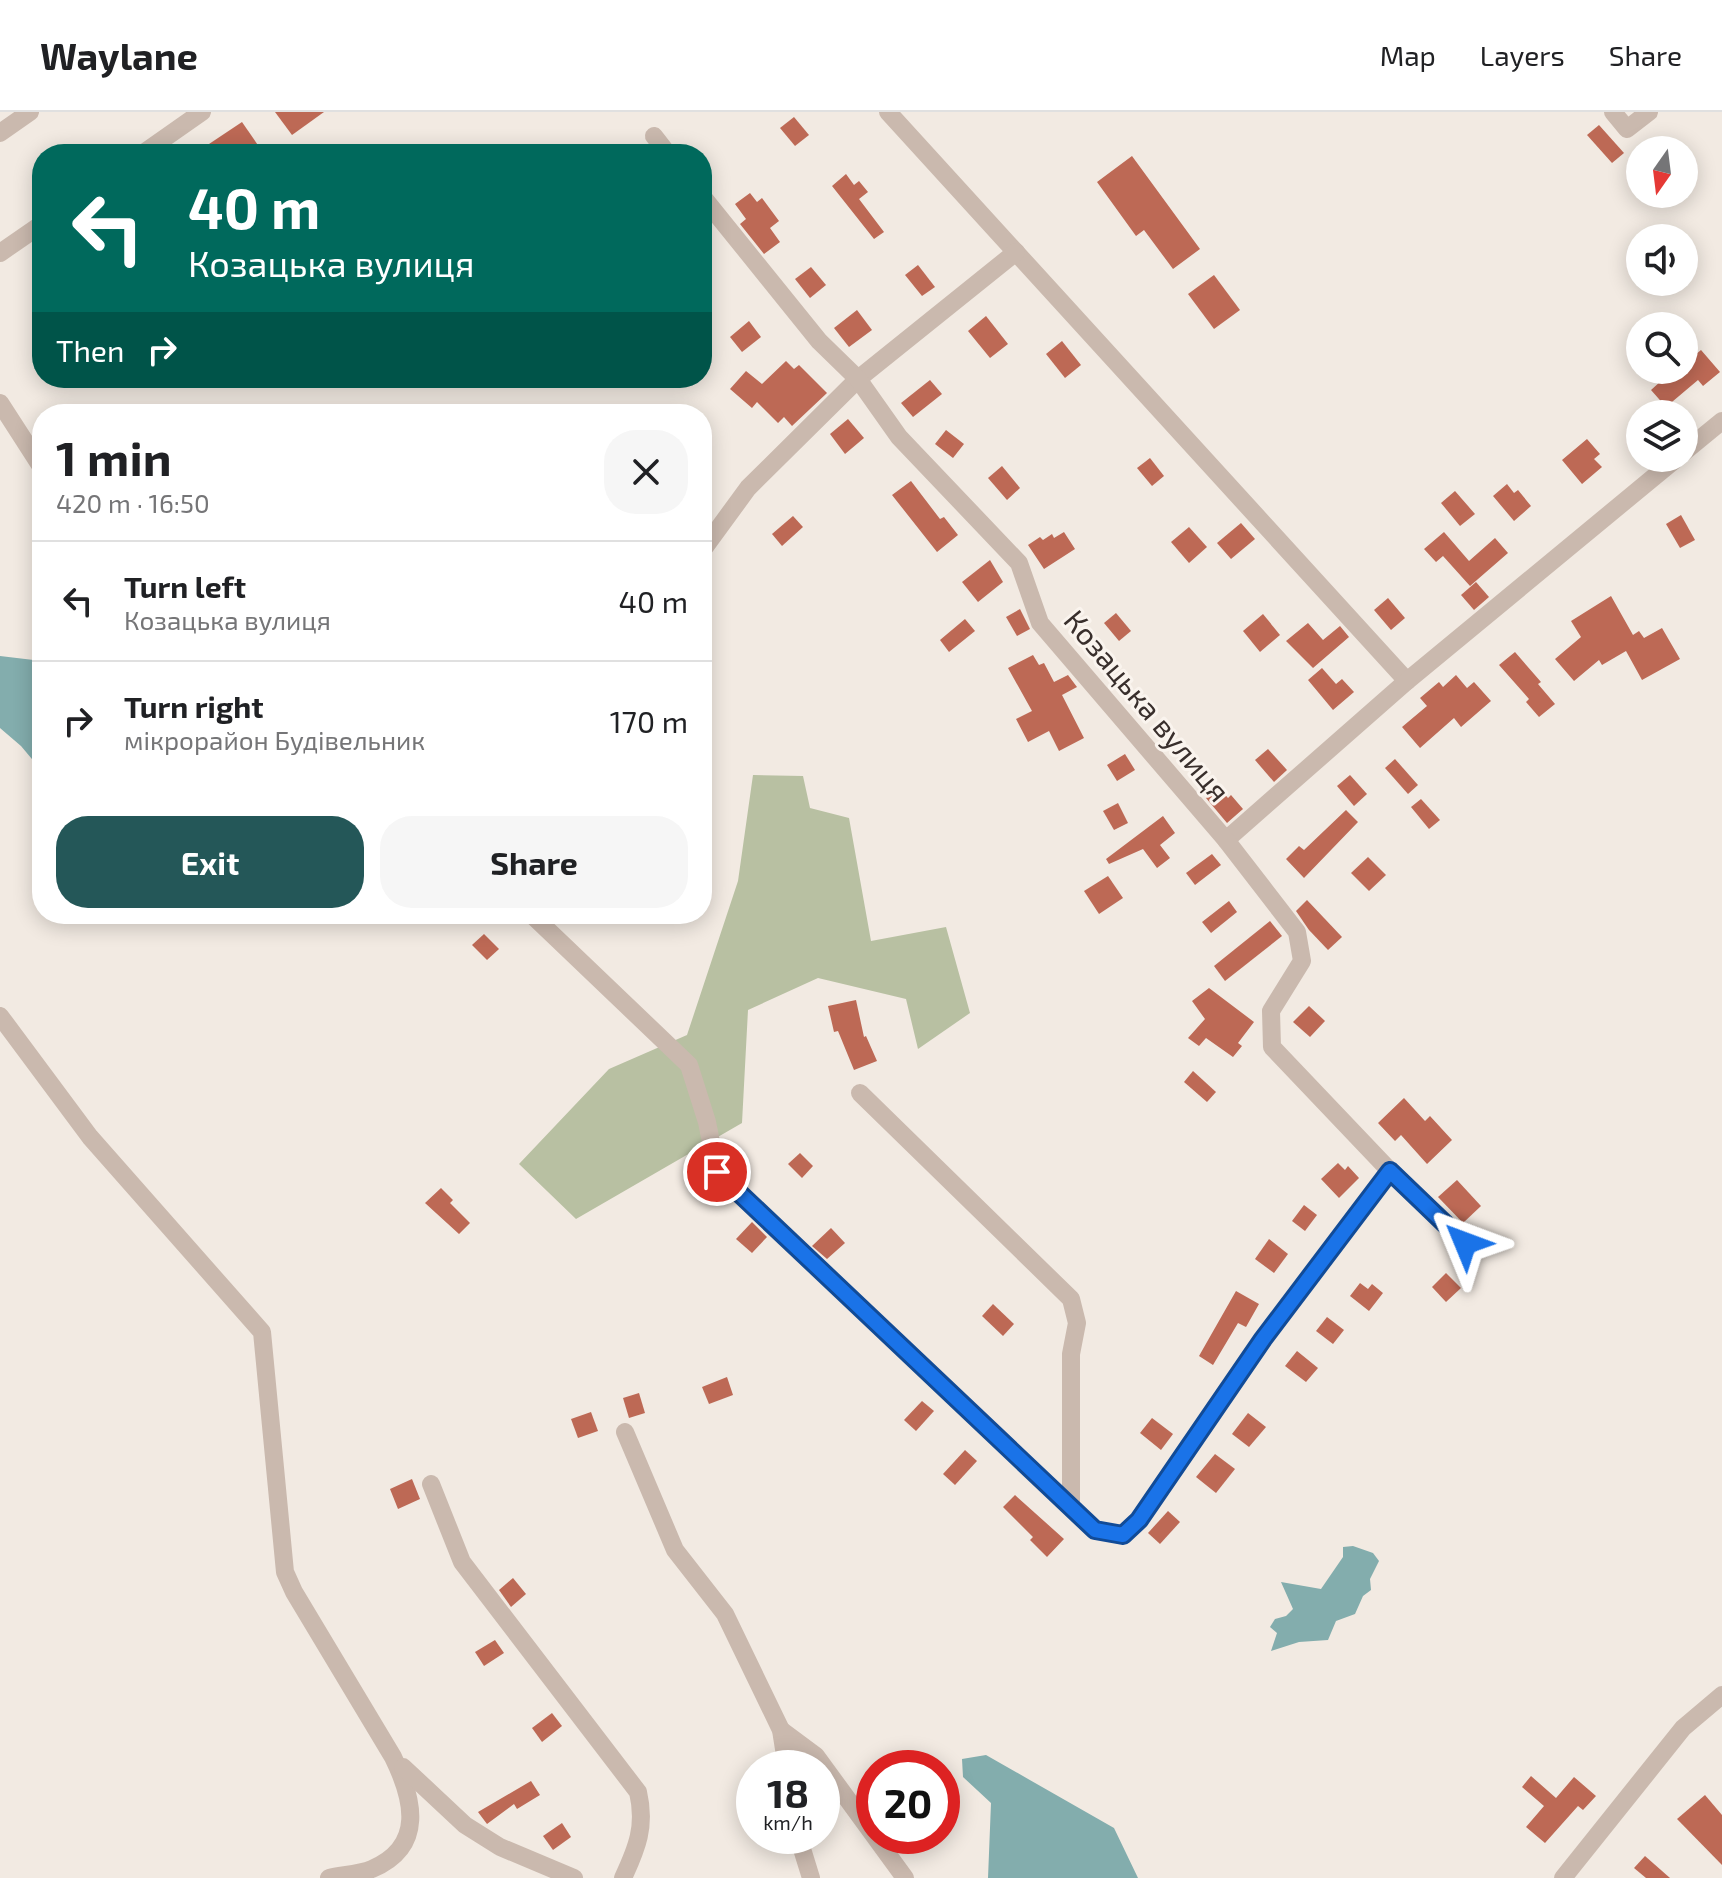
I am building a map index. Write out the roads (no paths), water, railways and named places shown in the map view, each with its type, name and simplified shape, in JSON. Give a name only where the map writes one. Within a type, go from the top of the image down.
[{"type":"street","points":[[0,133],[30,112]]},
{"type":"street","points":[[156,144],[202,112]]},
{"type":"street","points":[[888,112],[1407,681]]},
{"type":"street","points":[[1613,112],[1627,129],[1649,112]]},
{"type":"street","points":[[654,136],[660,144]]},
{"type":"street","name":"Козацька вулиця","points":[[712,208],[819,341],[858,379],[899,437],[1019,563],[1040,623],[1226,840],[1297,932],[1302,961],[1271,1011],[1272,1047],[1390,1171],[1465,1243]]},
{"type":"street","points":[[0,253],[32,231]]},
{"type":"street","points":[[712,537],[748,488],[858,379],[1016,252]]},
{"type":"street","points":[[0,403],[32,453]]},
{"type":"street","points":[[1698,441],[1722,421]]},
{"type":"street","name":"Козацька вулиця","points":[[1226,840],[1407,681],[1660,472]]},
{"type":"street","points":[[541,924],[689,1065],[707,1122],[717,1172],[1095,1530],[1123,1535],[1139,1520],[1263,1339],[1390,1171]]},
{"type":"street","points":[[0,1016],[90,1137],[262,1332],[285,1572],[407,1784],[410,1832],[397,1852],[372,1869],[329,1878]]},
{"type":"street","points":[[860,1093],[1071,1299],[1077,1323],[1071,1354],[1071,1507]]},
{"type":"street","points":[[625,1432],[675,1550],[725,1614],[781,1730],[784,1750]]},
{"type":"street","points":[[431,1484],[462,1562],[638,1792],[642,1811],[638,1846],[623,1878]]},
{"type":"street","points":[[1563,1878],[1683,1728],[1722,1695]]},
{"type":"street","points":[[781,1730],[816,1756],[905,1878]]},
{"type":"street","points":[[393,1757],[465,1825],[500,1847],[574,1878]]},
{"type":"street","points":[[804,1854],[811,1878]]},
{"type":"water","points":[[0,656],[32,660],[32,759],[0,728]]},
{"type":"water","points":[[1353,1546],[1373,1553],[1379,1561],[1370,1579],[1371,1590],[1363,1596],[1355,1614],[1336,1621],[1328,1640],[1299,1642],[1271,1651],[1277,1633],[1270,1627],[1275,1619],[1286,1616],[1293,1609],[1281,1582],[1321,1589],[1343,1557],[1343,1547]]},
{"type":"water","points":[[986,1755],[1114,1828],[1138,1878],[988,1878],[991,1803],[963,1777],[962,1759]]}]
